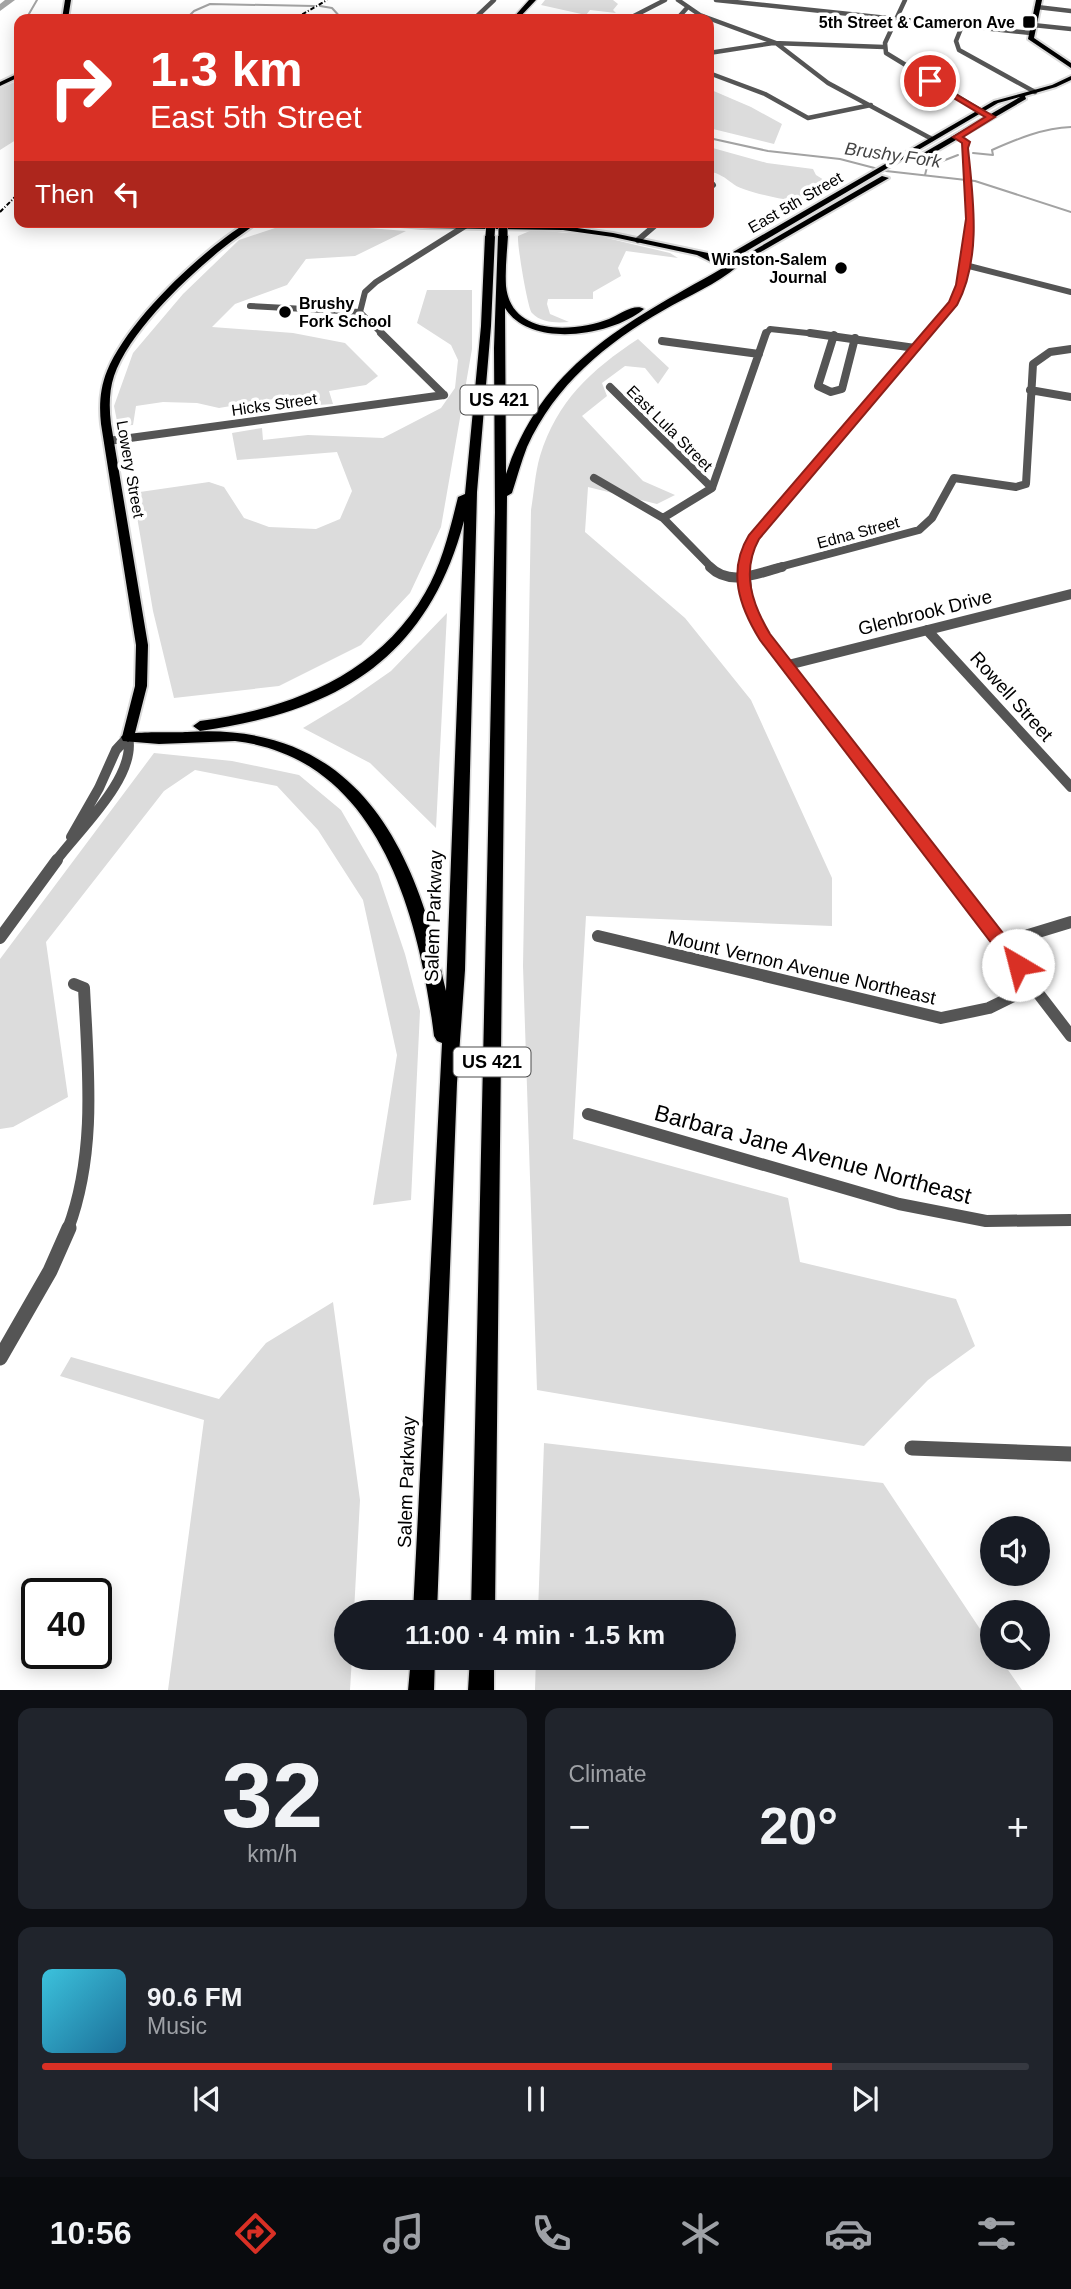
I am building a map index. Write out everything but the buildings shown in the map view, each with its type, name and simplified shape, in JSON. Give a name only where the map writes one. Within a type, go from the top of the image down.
[{"type":"highway","points":[[511,14],[524,0]]},
{"type":"highway","points":[[520,14],[533,0]]},
{"type":"highway","name":"Salem Parkway","points":[[426,1600],[448,1083],[456,970],[473,457],[486,326],[491,228]]},
{"type":"highway","name":"US 421","points":[[483,1600],[501,512],[499,328],[503,228]]},
{"type":"highway","points":[[502,289],[512,311],[527,323],[556,330],[582,330],[621,319],[730,262]]},
{"type":"highway","points":[[501,512],[518,450],[540,409],[559,384],[583,359],[612,337],[730,262]]},
{"type":"highway","points":[[128,737],[146,731],[230,723],[270,713],[322,693],[374,660],[405,631],[438,581],[453,541],[473,457]]},
{"type":"highway","points":[[128,737],[145,739],[216,735],[264,741],[314,762],[353,793],[391,848],[418,911],[438,992],[448,1083]]},
{"type":"highway","points":[[422,1690],[423,1670]]},
{"type":"highway","points":[[481,1690],[482,1670]]},
{"type":"main road","points":[[1038,4],[1032,29],[1034,43],[1071,66]]},
{"type":"main road","name":"East 5th Street","points":[[730,262],[981,111],[1005,99],[1035,92],[1071,78]]},
{"type":"main road","name":"East 5th Street","points":[[909,164],[1035,92]]},
{"type":"main road","name":"East 5th Street","points":[[730,262],[898,170]]},
{"type":"main road","name":"Lowery Street","points":[[128,737],[141,686],[142,645],[104,413],[106,389],[113,367],[126,345],[155,310],[222,244],[245,228]]},
{"type":"main road","points":[[570,228],[638,240],[730,262]]},
{"type":"street","points":[[479,14],[494,0]]},
{"type":"street","points":[[638,14],[665,0]]},
{"type":"street","points":[[678,0],[687,9],[700,14]]},
{"type":"street","points":[[716,0],[962,26],[1071,29]]},
{"type":"street","points":[[884,47],[905,0]]},
{"type":"street","points":[[1038,4],[1071,11]]},
{"type":"street","points":[[682,14],[687,9]]},
{"type":"street","points":[[714,20],[779,45],[813,73],[932,139]]},
{"type":"street","points":[[962,26],[956,41],[959,50],[1035,92]]},
{"type":"street","points":[[714,52],[738,47],[826,42],[884,47],[893,59],[991,117]]},
{"type":"street","points":[[714,76],[765,94],[808,118],[871,105]]},
{"type":"street","points":[[943,133],[965,142],[971,219],[961,285],[953,303],[754,537],[746,552],[742,577],[749,610],[765,637],[1071,1036]]},
{"type":"street","points":[[250,306],[360,312],[365,292],[376,282],[462,228]]},
{"type":"street","points":[[638,240],[652,228]]},
{"type":"street","points":[[965,265],[1071,292]]},
{"type":"street","name":"Hicks Street","points":[[108,440],[444,396],[360,312]]},
{"type":"street","points":[[663,518],[712,488],[770,329],[834,335],[915,348]]},
{"type":"street","points":[[834,335],[818,386],[831,392],[842,389],[855,338]]},
{"type":"street","points":[[662,341],[759,354]]},
{"type":"street","points":[[1071,349],[1051,351],[1038,357],[1033,364],[1030,390],[1071,397]]},
{"type":"street","name":"East Lula Street","points":[[610,387],[712,488]]},
{"type":"street","name":"Edna Street","points":[[742,577],[922,529],[932,522],[954,478],[1016,487],[1026,484],[1030,390]]},
{"type":"street","points":[[594,478],[663,518],[718,575],[727,578],[742,577]]},
{"type":"street","name":"Glenbrook Drive","points":[[789,665],[1071,594]]},
{"type":"street","name":"Rowell Street","points":[[927,630],[1071,787]]},
{"type":"street","name":"Lowery Street","points":[[0,937],[112,789],[131,751],[128,737]]},
{"type":"street","points":[[1002,943],[1071,922]]},
{"type":"street","name":"Mount Vernon Avenue Northeast","points":[[598,936],[941,1018],[968,1015],[998,1006],[1034,986]]},
{"type":"street","points":[[0,1358],[64,1242],[84,1186],[90,1113],[84,988],[74,984]]},
{"type":"street","name":"Barbara Jane Avenue Northeast","points":[[588,1114],[899,1204],[986,1222],[1071,1220]]},
{"type":"street","points":[[912,1448],[1071,1454]]},
{"type":"shaded area","points":[[545,0],[613,0],[618,4],[613,10],[616,13],[590,10],[587,14],[541,5]]},
{"type":"shaded area","points":[[14,82],[14,141],[0,150],[0,88]]},
{"type":"shaded area","points":[[714,91],[782,124],[774,144],[714,129]]},
{"type":"shaded area","points":[[714,148],[767,163],[813,169],[816,175],[832,185],[806,202],[746,190],[714,173]]},
{"type":"shaded area","points":[[275,228],[368,228],[406,231],[355,256],[306,259],[287,285],[235,304],[212,327],[293,333],[345,343],[378,376],[366,385],[329,391],[333,404],[303,406],[291,396],[219,408],[197,403],[163,402],[136,406],[133,425],[118,426],[114,406],[133,353],[183,294],[239,240]]},
{"type":"shaded area","points":[[532,230],[594,235],[670,253],[678,258],[626,251],[618,268],[621,276],[593,292],[593,299],[548,299],[550,314],[569,322],[549,322],[532,313],[526,290],[518,236]]},
{"type":"shaded area","points":[[427,290],[472,290],[472,349],[441,527],[410,593],[361,645],[279,686],[174,698],[153,611],[133,493],[209,482],[224,487],[244,518],[269,527],[316,529],[340,519],[352,491],[337,452],[237,460],[232,433],[262,428],[263,440],[308,435],[383,438],[441,408],[455,388],[458,360],[451,345],[417,323]]},
{"type":"shaded area","points":[[638,339],[669,368],[658,384],[645,368],[625,366],[602,383],[607,396],[582,416],[643,481],[675,495],[657,504],[588,487],[585,532],[685,618],[751,700],[832,878],[832,926],[586,916],[573,1139],[788,1198],[800,1262],[956,1299],[975,1346],[928,1380],[864,1446],[537,1390],[523,966],[531,510],[540,456],[547,436],[566,403],[591,375]]},
{"type":"shaded area","points":[[447,613],[436,828],[370,763],[303,728],[391,671]]},
{"type":"shaded area","points":[[154,753],[232,761],[299,775],[341,810],[378,874],[405,954],[420,1011],[411,1200],[373,1205],[397,1055],[363,900],[318,830],[277,786],[195,770],[164,791],[46,942],[68,1097],[13,1127],[0,1129],[0,959]]},
{"type":"shaded area","points":[[333,1302],[360,1500],[355,1600],[334,1600],[334,1670],[351,1670],[350,1690],[168,1690],[204,1420],[60,1376],[71,1357],[219,1399],[266,1343]]},
{"type":"shaded area","points":[[544,1443],[883,1483],[980,1629],[980,1670],[1008,1670],[1022,1690],[535,1690],[536,1670],[736,1670],[736,1600],[538,1600]]},
{"type":"waterway","points":[[0,8],[11,0]]},
{"type":"waterway","name":"Brushy Fork","points":[[29,14],[37,0]]},
{"type":"waterway","name":"Brushy Fork","points":[[191,14],[210,4],[314,6]]},
{"type":"waterway","name":"Brushy Fork","points":[[320,6],[332,8],[337,14]]},
{"type":"waterway","points":[[973,153],[993,155],[992,150],[1021,138],[1050,129],[1071,127]]},
{"type":"waterway","name":"Brushy Fork","points":[[714,139],[768,151],[840,159],[886,171],[975,181],[1071,212]]},
{"type":"waterway","points":[[925,175],[927,167],[958,155]]},
{"type":"railway","points":[[303,14],[327,0]]},
{"type":"railway","points":[[0,212],[14,198]]},
{"type":"place","name":"5th Street & Cameron Ave","points":[[1029,22]]},
{"type":"place","name":"Winston-Salem Journal","points":[[841,268]]},
{"type":"place","name":"Brushy Fork School","points":[[285,312]]},
{"type":"route","points":[[930,81],[991,117],[957,137],[966,142],[964,148],[971,219],[961,285],[953,303],[754,537],[746,552],[742,577],[749,610],[765,637],[1018,965]]}]
